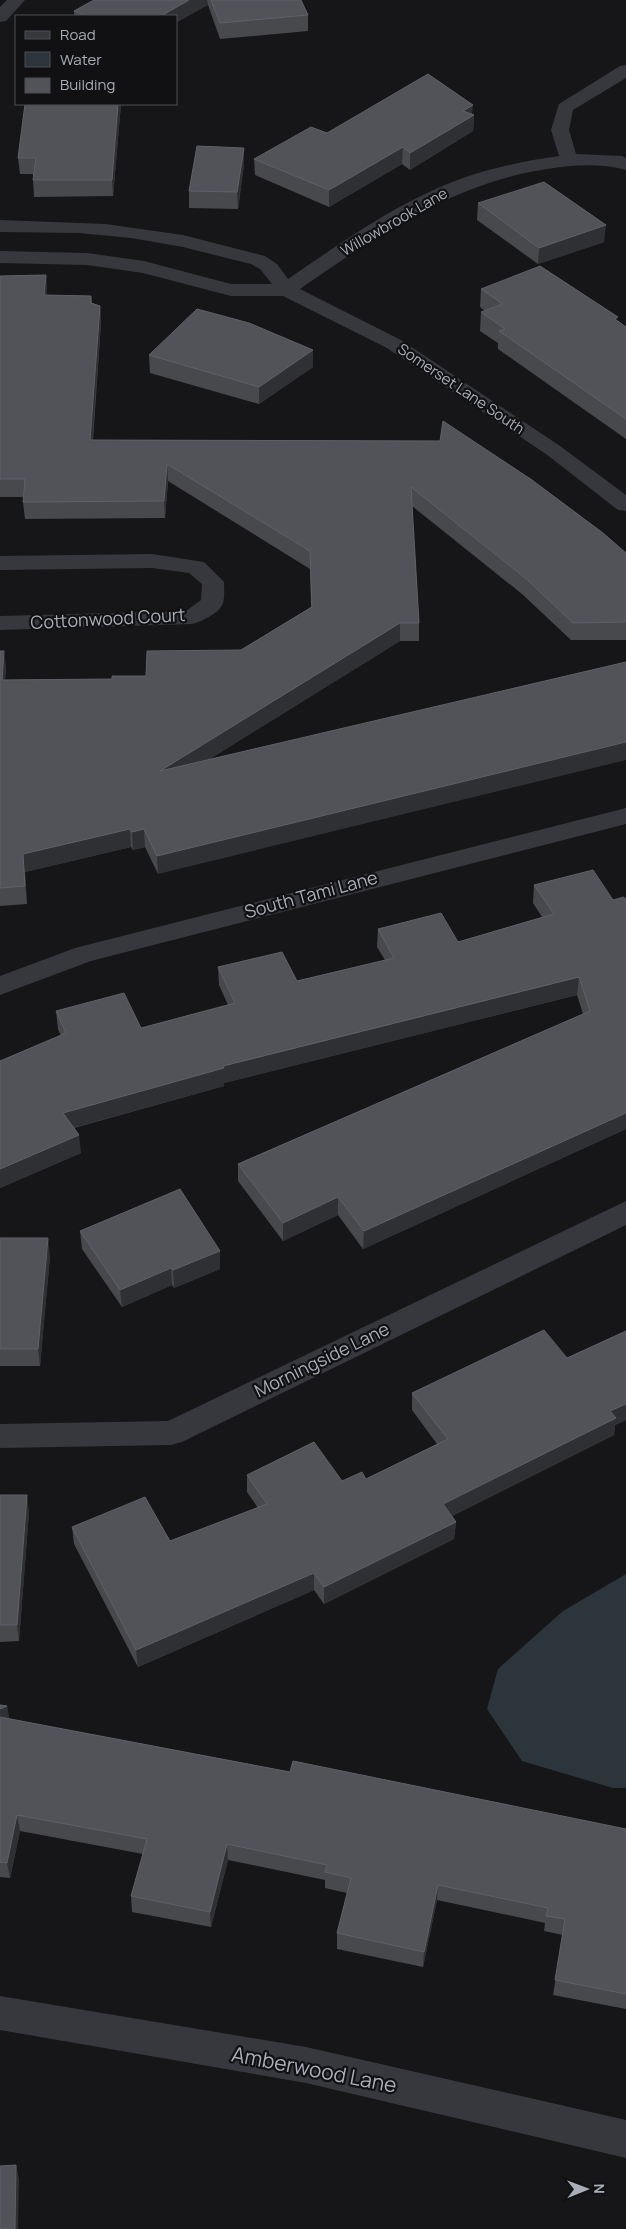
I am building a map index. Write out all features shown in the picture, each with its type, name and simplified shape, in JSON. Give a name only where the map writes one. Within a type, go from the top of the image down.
[{"type":"street","points":[[0,17],[17,0]]},
{"type":"street","points":[[568,160],[560,130],[565,108],[626,70]]},
{"type":"street","name":"Willowbrook Lane","points":[[286,290],[357,240],[444,192],[512,168],[568,160],[616,160],[626,164]]},
{"type":"street","name":"Somerset Lane South","points":[[0,226],[110,230],[154,235],[233,252],[266,264],[286,290],[394,344],[553,450],[626,505]]},
{"type":"street","name":"Somerset Lane South","points":[[0,257],[87,259],[144,267],[231,290],[286,290]]},
{"type":"street","name":"Cottonwood Court","points":[[0,563],[152,561],[196,567],[213,582],[212,603],[192,617],[150,620],[0,623]]},
{"type":"street","name":"South Tami Lane","points":[[0,986],[84,954],[626,816]]},
{"type":"street","name":"Morningside Lane","points":[[0,1436],[171,1433],[626,1212]]},
{"type":"street","name":"Amberwood Lane","points":[[0,2013],[306,2065],[626,2139]]},
{"type":"water","points":[[626,1574],[626,1788],[613,1788],[522,1761],[487,1709],[498,1669],[563,1611]]},
{"type":"building","points":[[94,0],[189,0],[163,15],[84,15],[74,11]]},
{"type":"building","points":[[211,0],[301,0],[308,15],[220,23]]},
{"type":"building","points":[[428,74],[473,105],[463,111],[474,115],[410,153],[403,147],[329,190],[254,159],[311,127],[327,133]]},
{"type":"building","points":[[25,105],[118,105],[112,180],[33,180],[36,158],[18,158]]},
{"type":"building","points":[[197,146],[244,148],[237,192],[189,191]]},
{"type":"building","points":[[544,182],[606,225],[539,248],[478,203]]},
{"type":"building","points":[[540,266],[618,317],[615,319],[626,327],[626,419],[499,331],[505,329],[481,312],[503,304],[481,289]]},
{"type":"building","points":[[46,275],[44,295],[91,296],[91,303],[100,306],[90,440],[440,441],[443,421],[532,480],[603,533],[626,553],[626,622],[573,623],[524,577],[411,487],[419,623],[400,623],[160,771],[626,662],[626,742],[157,856],[144,829],[132,832],[130,829],[23,854],[25,886],[0,888],[0,651],[4,651],[2,680],[112,679],[112,676],[146,676],[147,651],[241,650],[312,607],[310,551],[167,464],[164,501],[23,502],[25,479],[0,479],[0,276]]},
{"type":"building","points":[[197,309],[249,323],[313,350],[259,387],[149,355]]},
{"type":"building","points":[[593,870],[613,900],[624,897],[626,900],[626,1113],[364,1231],[338,1197],[283,1223],[238,1164],[590,1011],[579,977],[223,1066],[224,1068],[63,1113],[79,1135],[0,1169],[0,1061],[66,1033],[56,1011],[124,993],[141,1028],[235,1003],[218,967],[282,952],[297,981],[394,958],[378,929],[441,913],[458,942],[554,914],[534,885]]},
{"type":"building","points":[[180,1189],[220,1251],[173,1270],[171,1268],[120,1290],[80,1231]]},
{"type":"building","points":[[0,1238],[48,1238],[38,1349],[0,1349]]},
{"type":"building","points":[[544,1330],[567,1358],[626,1331],[626,1404],[610,1411],[616,1418],[443,1504],[456,1522],[324,1587],[314,1573],[136,1650],[72,1527],[145,1497],[170,1541],[267,1504],[247,1475],[314,1442],[342,1481],[362,1472],[366,1479],[448,1439],[412,1393]]},
{"type":"building","points":[[0,1495],[27,1495],[17,1625],[0,1625]]},
{"type":"building","points":[[0,1717],[290,1772],[293,1761],[626,1829],[626,1994],[555,1980],[565,1919],[546,1916],[548,1908],[438,1885],[424,1952],[337,1933],[351,1878],[325,1872],[327,1865],[227,1844],[210,1912],[131,1896],[147,1839],[17,1815],[7,1863],[0,1862]]},
{"type":"building","points":[[16,2165],[15,2229],[0,2229],[0,2166]]}]
